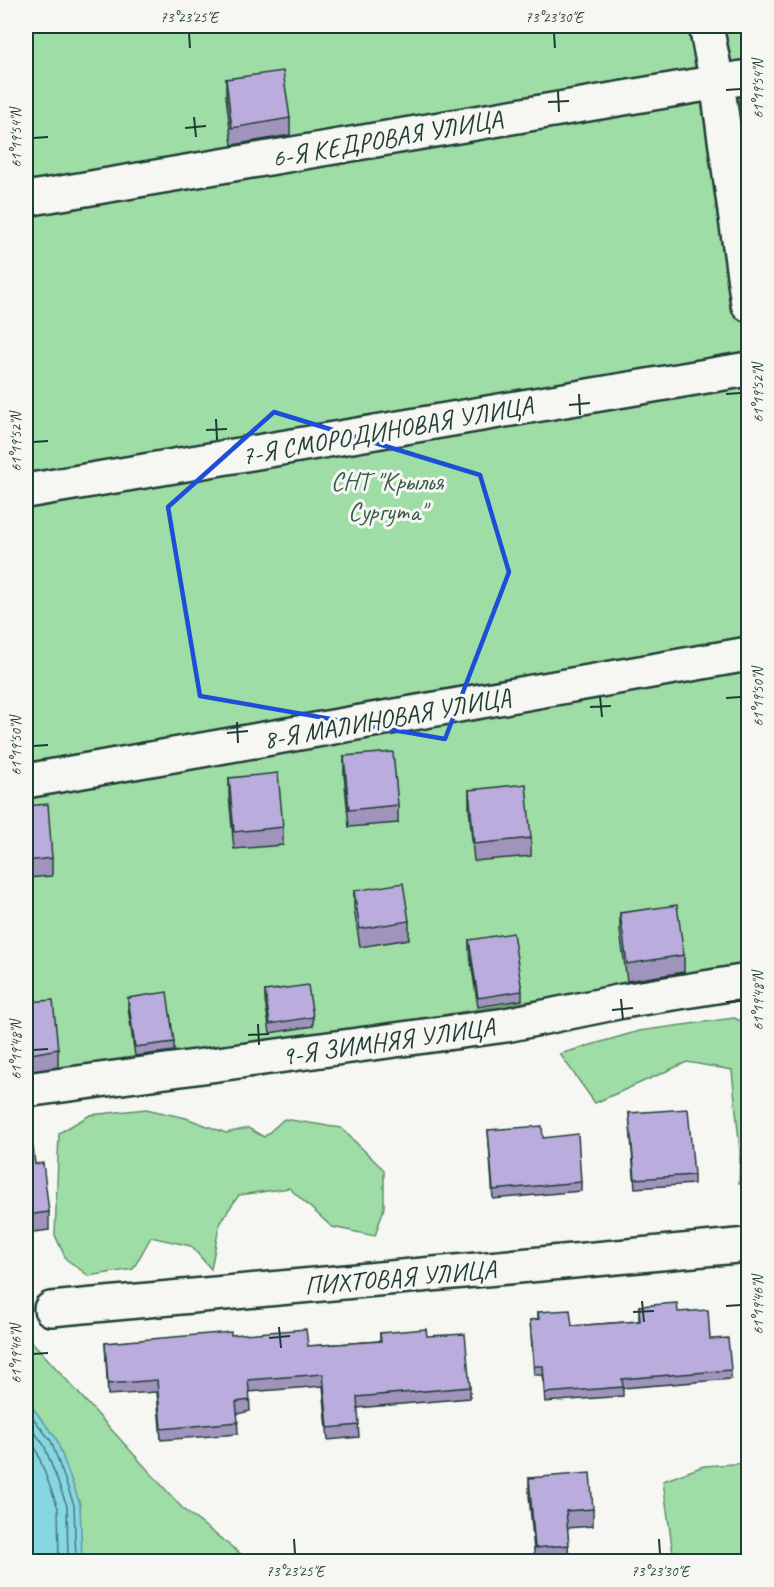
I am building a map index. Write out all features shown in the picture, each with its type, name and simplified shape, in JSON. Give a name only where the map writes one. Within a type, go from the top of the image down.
[{"type":"street","points":[[706,26],[733,79],[748,304]]},
{"type":"street","name":"6-Я КЕДРОВАЯ УЛИЦА","points":[[26,200],[733,79]]},
{"type":"street","name":"7-Я СМОРОДИНОВАЯ УЛИЦА","points":[[26,491],[748,369]]},
{"type":"street","name":"8-Я МАЛИНОВАЯ УЛИЦА","points":[[26,781],[748,654]]},
{"type":"street","name":"9-Я ЗИМНЯЯ УЛИЦА","points":[[26,1090],[506,1026],[623,1001],[748,981]]},
{"type":"street","name":"ПИХТОВАЯ УЛИЦА","points":[[51,1309],[748,1245]]},
{"type":"highlighted area","points":[[274,412],[480,475],[509,572],[445,739],[200,696],[168,507]]},
{"type":"green space","name":"CНТ \"Крылья Сургута\"","points":[[26,26],[748,26],[748,966],[286,1040],[26,1077]]},
{"type":"green space","points":[[734,1018],[748,1024],[748,1186],[739,1183],[740,1152],[732,1070],[687,1062],[595,1103],[560,1054],[639,1031]]},
{"type":"green space","points":[[146,1109],[186,1118],[226,1133],[248,1128],[264,1137],[284,1119],[341,1128],[384,1170],[384,1208],[375,1236],[332,1227],[289,1188],[239,1195],[220,1222],[211,1269],[191,1246],[151,1237],[133,1269],[89,1276],[66,1259],[55,1235],[59,1133],[90,1115]]},
{"type":"green space","points":[[26,1335],[184,1510],[250,1561],[26,1562]]},
{"type":"green space","points":[[748,1463],[748,1561],[674,1561],[663,1481],[704,1466]]},
{"type":"water","points":[[26,1399],[56,1438],[80,1504],[82,1561],[26,1561]]},
{"type":"building","points":[[283,71],[290,118],[232,128],[226,79]]},
{"type":"building","points":[[393,752],[398,805],[349,810],[344,756]]},
{"type":"building","points":[[278,773],[283,827],[234,832],[229,778]]},
{"type":"building","points":[[526,784],[531,838],[474,844],[469,790]]},
{"type":"building","points":[[48,804],[52,858],[26,861],[26,806]]},
{"type":"building","points":[[403,883],[409,921],[360,929],[354,891]]},
{"type":"building","points":[[677,905],[684,955],[627,964],[620,913]]},
{"type":"building","points":[[513,933],[522,991],[478,998],[469,940]]},
{"type":"building","points":[[308,985],[313,1017],[270,1024],[265,991]]},
{"type":"building","points":[[167,992],[174,1042],[135,1047],[128,998]]},
{"type":"building","points":[[53,1000],[58,1049],[26,1055],[26,1002]]},
{"type":"building","points":[[688,1109],[694,1175],[635,1179],[629,1113]]},
{"type":"building","points":[[542,1126],[543,1138],[578,1134],[581,1182],[493,1190],[488,1130]]},
{"type":"building","points":[[33,1147],[35,1164],[43,1163],[49,1212],[26,1215],[26,1148]]},
{"type":"building","points":[[677,1303],[678,1312],[708,1310],[710,1339],[728,1338],[731,1370],[622,1379],[623,1387],[545,1393],[543,1366],[534,1366],[530,1320],[539,1319],[538,1312],[570,1310],[572,1326],[640,1321],[639,1306]]},
{"type":"building","points":[[306,1329],[308,1346],[381,1341],[380,1333],[426,1329],[427,1336],[465,1334],[470,1387],[357,1397],[359,1425],[328,1428],[323,1374],[248,1380],[250,1400],[236,1402],[238,1422],[161,1429],[157,1380],[108,1384],[105,1343],[231,1332],[231,1335]]},
{"type":"building","points":[[590,1473],[593,1509],[566,1511],[569,1545],[535,1548],[529,1478]]}]
